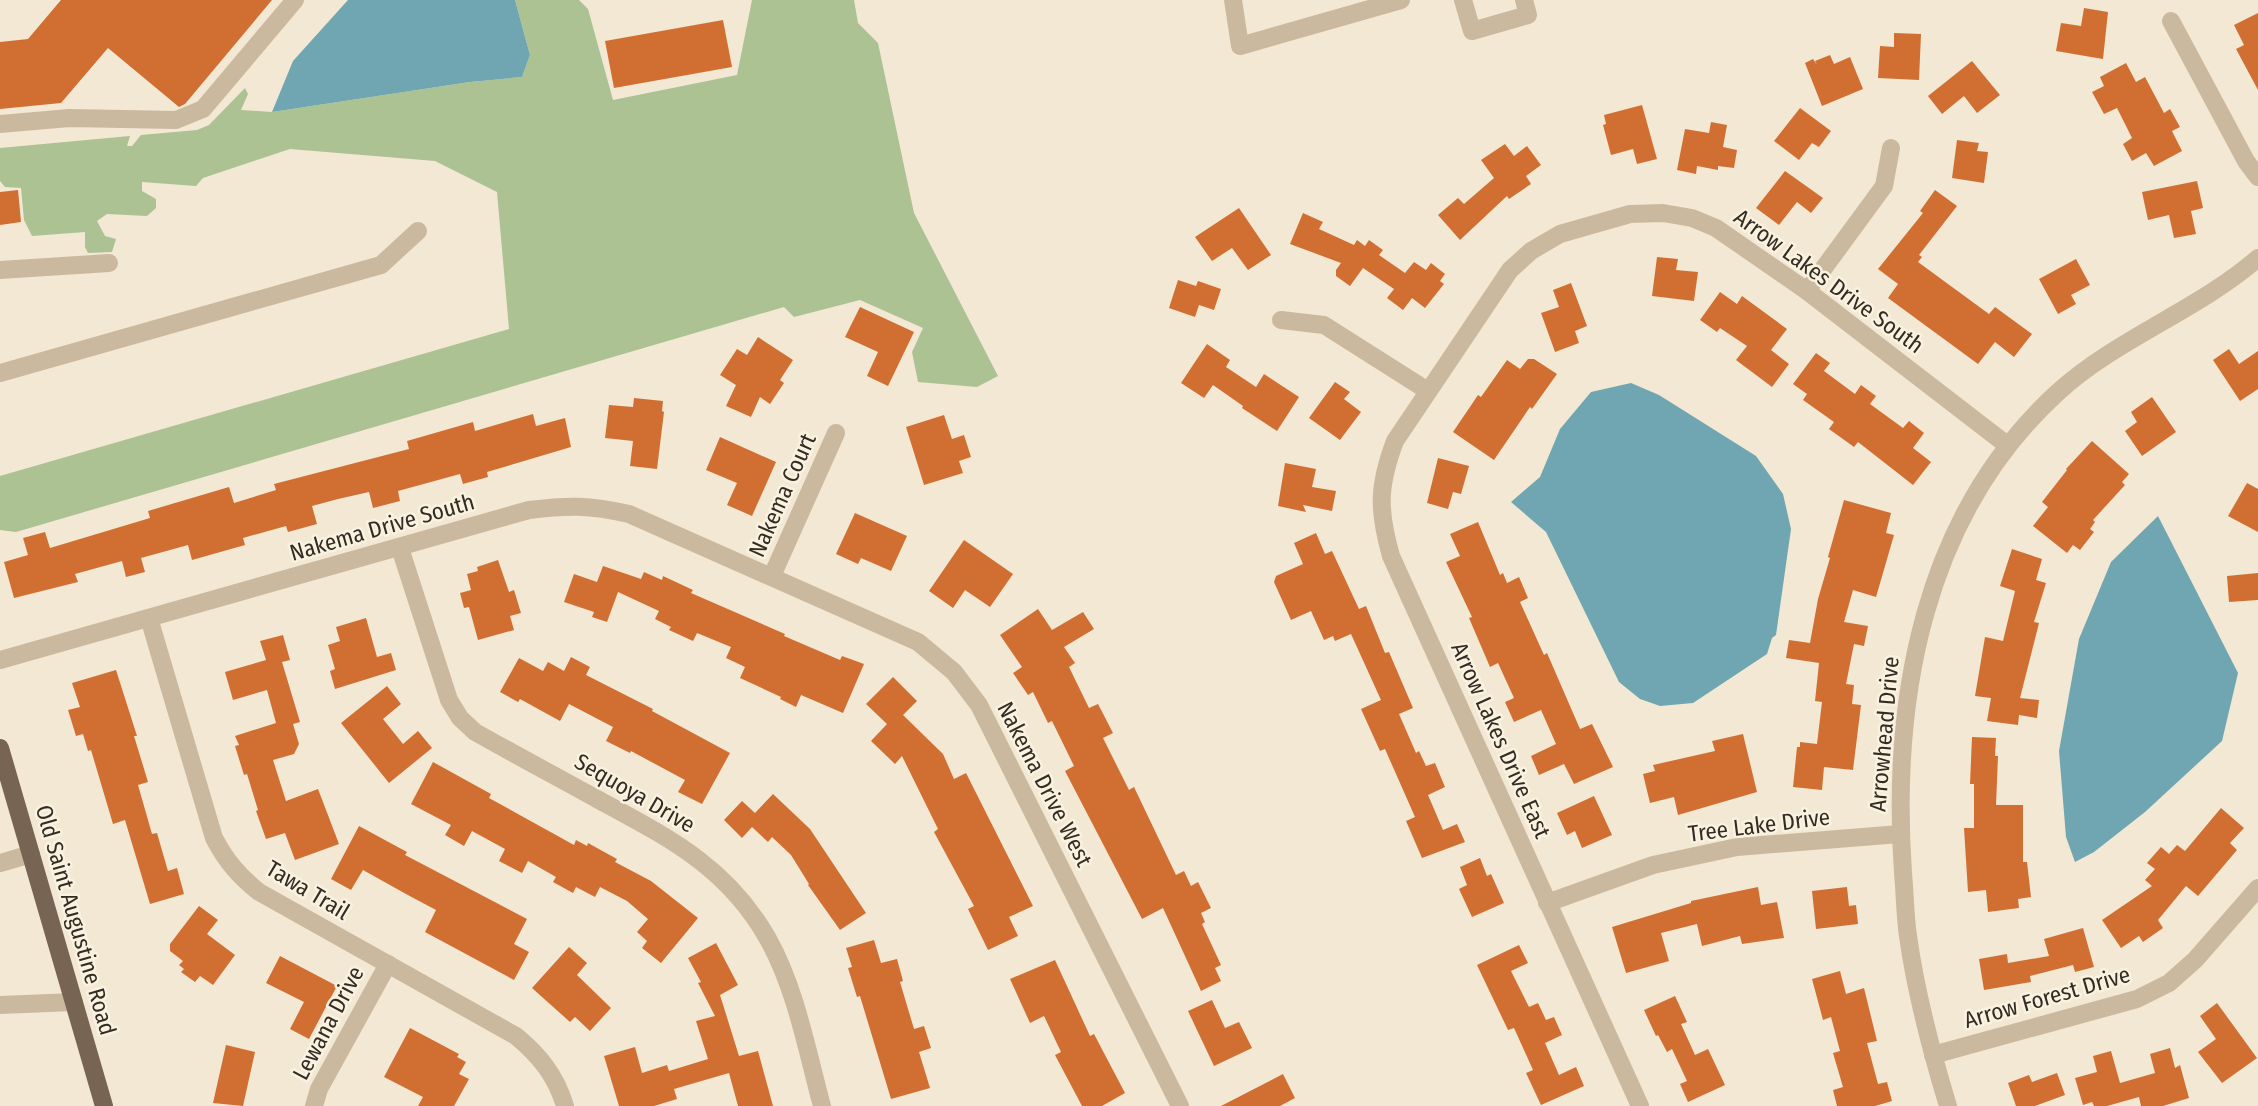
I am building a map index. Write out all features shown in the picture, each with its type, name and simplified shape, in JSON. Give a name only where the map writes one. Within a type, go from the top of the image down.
[{"type":"main road","name":"Old Saint Augustine Road","points":[[0,748],[104,1106]]},
{"type":"street","points":[[0,124],[69,118],[176,120],[203,109],[295,0]]},
{"type":"street","points":[[1233,0],[1240,46],[1401,0]]},
{"type":"street","points":[[1463,0],[1472,31],[1528,15],[1524,0]]},
{"type":"street","points":[[2171,21],[2246,161],[2258,177]]},
{"type":"street","points":[[1807,292],[1885,186],[1891,148]]},
{"type":"street","name":"Arrow Lakes Drive South","points":[[1428,391],[1510,270],[1531,251],[1560,234],[1630,214],[1663,213],[1692,218],[1716,228],[1807,292],[2007,445]]},
{"type":"street","points":[[0,373],[382,265],[418,231]]},
{"type":"street","name":"Arrowhead Drive","points":[[1948,1106],[1933,1055],[1908,935],[1900,834],[1904,729],[1918,638],[1945,552],[1970,500],[2007,445],[2056,394],[2092,364],[2182,311],[2258,258]]},
{"type":"street","points":[[0,270],[109,263]]},
{"type":"street","points":[[1281,320],[1324,325],[1428,391]]},
{"type":"street","name":"Arrow Lakes Drive East","points":[[1428,391],[1395,441],[1384,471],[1381,501],[1384,532],[1397,569],[1640,1106]]},
{"type":"street","name":"Nakema Court","points":[[772,576],[836,433]]},
{"type":"street","name":"Nakema Drive South","points":[[0,660],[529,510],[563,506],[596,506],[629,514],[772,576]]},
{"type":"street","name":"Sequoya Drive","points":[[400,548],[449,700],[460,718],[475,732],[675,841],[709,866],[743,902],[768,939],[788,983],[822,1106]]},
{"type":"street","name":"Nakema Drive West","points":[[772,576],[918,642],[954,672],[979,705],[1180,1106]]},
{"type":"street","name":"Tawa Trail","points":[[149,618],[214,838],[225,859],[238,875],[259,892],[516,1036],[537,1053],[550,1071],[560,1089],[565,1106]]},
{"type":"street","name":"Tree Lake Drive","points":[[1547,903],[1653,865],[1737,847],[1900,834]]},
{"type":"street","points":[[0,863],[31,854]]},
{"type":"street","name":"Arrow Forest Drive","points":[[1933,1055],[2137,999],[2169,984],[2195,960],[2258,888]]},
{"type":"street","name":"Lewana Drive","points":[[314,1106],[319,1089],[388,964]]},
{"type":"street","points":[[0,1005],[74,1002]]},
{"type":"green space","points":[[515,0],[579,0],[588,9],[613,100],[737,75],[752,0],[854,0],[858,23],[878,43],[914,213],[998,376],[977,387],[918,382],[912,352],[923,328],[860,300],[794,317],[784,307],[16,532],[0,530],[0,476],[509,329],[497,192],[435,161],[290,149],[203,178],[196,186],[142,182],[142,191],[156,199],[156,208],[147,216],[107,214],[97,221],[105,236],[116,239],[112,252],[88,253],[85,247],[85,232],[32,236],[24,220],[21,188],[5,187],[0,181],[0,148],[130,136],[127,146],[132,146],[141,135],[197,130],[209,125],[245,88],[248,94],[241,110],[272,112],[470,82],[522,77],[530,55]]},
{"type":"water","points":[[348,0],[515,0],[530,55],[522,77],[470,82],[272,112],[293,61]]},
{"type":"water","points":[[1631,383],[1659,395],[1756,456],[1783,494],[1791,529],[1776,635],[1772,638],[1767,654],[1693,703],[1660,706],[1640,699],[1619,682],[1546,532],[1511,502],[1540,477],[1560,429],[1591,392]]},
{"type":"water","points":[[2158,516],[2238,673],[2222,741],[2145,812],[2094,852],[2075,862],[2066,837],[2059,751],[2079,639],[2111,562]]},
{"type":"building","points":[[61,0],[272,0],[185,104],[179,107],[108,48],[61,103],[0,109],[0,42],[28,39]]},
{"type":"building","points":[[2084,8],[2108,12],[2103,59],[2056,51],[2061,23],[2081,26]]},
{"type":"building","points":[[2258,13],[2258,90],[2236,49],[2244,45],[2234,25]]},
{"type":"building","points":[[723,20],[732,67],[614,88],[605,41]]},
{"type":"building","points":[[1894,33],[1921,34],[1919,80],[1878,78],[1880,46],[1894,47]]},
{"type":"building","points":[[1830,55],[1834,64],[1850,57],[1863,89],[1822,106],[1805,63],[1813,59],[1817,65],[1815,61]]},
{"type":"building","points":[[1972,61],[2000,95],[1977,113],[1964,96],[1942,114],[1928,96]]},
{"type":"building","points":[[2126,63],[2136,82],[2145,77],[2164,113],[2170,109],[2180,127],[2172,131],[2182,151],[2154,166],[2146,153],[2132,161],[2123,144],[2132,138],[2117,108],[2104,114],[2092,92],[2104,86],[2100,77]]},
{"type":"building","points":[[1642,105],[1657,159],[1637,164],[1633,149],[1611,155],[1603,125],[1606,124],[1604,115]]},
{"type":"building","points":[[1800,108],[1831,131],[1819,147],[1812,143],[1799,160],[1774,141]]},
{"type":"building","points":[[1711,122],[1727,125],[1723,147],[1737,150],[1734,168],[1718,166],[1718,170],[1697,166],[1696,174],[1677,170],[1685,129],[1709,133]]},
{"type":"building","points":[[1957,140],[1979,143],[1977,151],[1988,152],[1984,183],[1952,178]]},
{"type":"building","points":[[1505,144],[1514,156],[1527,146],[1541,165],[1526,176],[1531,184],[1509,199],[1507,196],[1460,240],[1438,215],[1458,198],[1464,204],[1494,178],[1481,160]]},
{"type":"building","points":[[1785,171],[1823,198],[1811,213],[1797,202],[1779,225],[1756,208]]},
{"type":"building","points":[[2197,181],[2203,208],[2191,211],[2196,234],[2174,238],[2169,215],[2148,220],[2142,192]]},
{"type":"building","points":[[18,190],[21,222],[0,225],[0,192]]},
{"type":"building","points":[[1935,190],[1957,206],[1919,255],[1922,257],[1918,262],[1989,314],[1995,307],[2032,334],[2014,357],[1995,342],[1978,364],[1888,298],[1898,284],[1878,269],[1923,213],[1920,211]]},
{"type":"building","points":[[1239,208],[1271,255],[1248,270],[1232,248],[1212,261],[1195,237]]},
{"type":"building","points":[[1303,213],[1323,222],[1319,229],[1354,245],[1357,240],[1365,246],[1369,240],[1383,250],[1379,255],[1405,273],[1414,262],[1426,270],[1431,263],[1445,274],[1440,281],[1444,284],[1425,308],[1412,298],[1403,310],[1387,298],[1394,289],[1363,268],[1350,286],[1336,276],[1336,270],[1341,263],[1290,244]]},
{"type":"building","points":[[1657,257],[1678,259],[1676,270],[1698,272],[1694,301],[1652,296]]},
{"type":"building","points":[[2076,259],[2090,285],[2071,295],[2076,304],[2058,314],[2039,279]]},
{"type":"building","points":[[1178,280],[1196,286],[1198,281],[1221,289],[1214,310],[1199,305],[1195,317],[1169,308]]},
{"type":"building","points":[[1571,283],[1587,326],[1575,331],[1579,343],[1555,352],[1541,313],[1559,307],[1553,290]]},
{"type":"building","points":[[1720,292],[1737,304],[1742,296],[1787,329],[1771,350],[1789,364],[1772,387],[1736,360],[1747,346],[1720,328],[1717,332],[1700,320]]},
{"type":"building","points":[[860,307],[914,332],[888,386],[867,376],[878,352],[845,337]]},
{"type":"building","points":[[758,337],[793,360],[780,380],[784,383],[770,404],[760,397],[751,417],[726,406],[736,385],[720,375],[737,349],[747,355]]},
{"type":"building","points":[[1207,344],[1230,360],[1226,367],[1256,387],[1264,374],[1299,397],[1277,431],[1213,385],[1204,398],[1181,383]]},
{"type":"building","points":[[2229,349],[2239,364],[2258,351],[2258,389],[2240,401],[2213,360]]},
{"type":"building","points":[[1816,353],[1830,363],[1824,371],[1855,394],[1861,385],[1876,396],[1870,404],[1903,428],[1909,421],[1924,433],[1913,448],[1931,462],[1913,485],[1858,442],[1854,447],[1829,429],[1834,422],[1803,400],[1807,394],[1793,384]]},
{"type":"building","points":[[1528,359],[1534,359],[1557,374],[1532,409],[1530,407],[1494,460],[1453,432],[1478,395],[1481,397],[1507,360],[1520,369]]},
{"type":"building","points":[[1335,382],[1350,392],[1344,399],[1361,412],[1340,440],[1309,418]]},
{"type":"building","points":[[2152,397],[2176,432],[2142,456],[2125,431],[2137,422],[2131,412]]},
{"type":"building","points":[[634,398],[663,401],[657,469],[630,466],[633,441],[605,438],[609,405],[633,407]]},
{"type":"building","points":[[533,414],[536,426],[565,418],[571,447],[487,472],[488,477],[463,484],[460,474],[398,491],[400,501],[373,508],[369,492],[312,506],[317,524],[288,532],[286,526],[243,538],[245,545],[192,560],[188,545],[141,558],[145,572],[126,577],[122,561],[75,574],[78,582],[14,598],[4,562],[28,555],[23,538],[45,532],[50,548],[150,518],[148,511],[229,487],[234,503],[276,490],[274,484],[409,449],[407,441],[473,422],[475,431]]},
{"type":"building","points":[[944,415],[952,439],[964,435],[971,457],[959,461],[963,473],[924,485],[906,427]]},
{"type":"building","points":[[720,437],[776,462],[752,516],[727,505],[737,483],[706,470]]},
{"type":"building","points":[[2092,441],[2129,474],[2122,482],[2125,485],[2093,520],[2095,522],[2090,529],[2094,532],[2080,550],[2073,545],[2067,553],[2033,526],[2048,507],[2042,502],[2066,469]]},
{"type":"building","points":[[1438,458],[1469,466],[1461,494],[1453,492],[1448,509],[1427,503]]},
{"type":"building","points":[[1285,463],[1316,469],[1312,487],[1336,491],[1332,511],[1303,505],[1306,512],[1278,506]]},
{"type":"building","points":[[2247,483],[2258,489],[2258,532],[2228,516]]},
{"type":"building","points":[[1844,500],[1891,513],[1886,533],[1894,535],[1876,597],[1853,590],[1844,622],[1868,626],[1864,646],[1854,644],[1846,684],[1854,685],[1852,704],[1861,705],[1853,770],[1824,767],[1822,790],[1793,787],[1797,747],[1800,747],[1800,742],[1817,744],[1822,702],[1815,701],[1819,663],[1786,658],[1789,640],[1810,643],[1818,599]]},
{"type":"building","points":[[855,513],[907,536],[891,571],[861,558],[858,564],[836,554]]},
{"type":"building","points":[[1478,522],[1500,575],[1503,573],[1507,583],[1519,577],[1528,598],[1520,602],[1544,655],[1547,653],[1580,729],[1592,724],[1613,767],[1574,784],[1564,764],[1539,775],[1531,756],[1556,744],[1541,710],[1514,722],[1505,702],[1514,698],[1498,663],[1490,667],[1469,618],[1472,617],[1446,562],[1460,556],[1450,534]]},
{"type":"building","points":[[1316,533],[1325,554],[1332,551],[1359,609],[1366,606],[1385,653],[1389,652],[1413,708],[1399,714],[1416,753],[1419,751],[1426,766],[1435,763],[1445,787],[1428,795],[1443,830],[1457,824],[1465,842],[1422,858],[1406,821],[1415,817],[1385,749],[1380,751],[1361,709],[1381,700],[1351,634],[1335,641],[1333,636],[1324,640],[1311,611],[1291,620],[1274,582],[1276,576],[1303,564],[1294,543]]},
{"type":"building","points":[[964,540],[1013,574],[990,607],[965,590],[953,608],[929,591]]},
{"type":"building","points":[[2012,549],[2042,559],[2036,580],[2046,583],[2034,622],[2039,623],[2020,698],[2039,700],[2037,718],[2019,715],[2018,725],[1987,721],[1991,698],[1975,696],[1985,637],[2003,641],[2015,591],[2000,586]]},
{"type":"building","points":[[498,560],[509,592],[514,590],[521,613],[510,616],[514,630],[478,640],[469,607],[464,608],[460,593],[471,590],[467,574],[478,571],[477,567]]},
{"type":"building","points":[[603,566],[641,579],[644,572],[662,580],[663,576],[693,590],[691,593],[785,634],[784,636],[840,660],[842,656],[864,664],[843,713],[801,695],[796,707],[740,678],[745,667],[726,658],[731,647],[697,633],[693,641],[669,630],[671,627],[655,619],[659,611],[618,592],[607,622],[592,617],[594,612],[564,602],[574,574],[597,582]]},
{"type":"building","points":[[2258,573],[2258,600],[2229,602],[2227,576]]},
{"type":"building","points":[[1038,609],[1052,630],[1083,612],[1094,629],[1064,647],[1075,663],[1069,667],[1089,708],[1098,704],[1113,733],[1103,738],[1129,790],[1134,787],[1176,875],[1184,871],[1191,886],[1198,882],[1211,908],[1201,913],[1205,922],[1202,924],[1221,965],[1215,968],[1221,981],[1201,991],[1163,908],[1142,919],[1065,771],[1074,766],[1052,721],[1048,723],[1033,692],[1028,695],[1013,673],[1022,667],[1000,635]]},
{"type":"building","points":[[366,618],[377,657],[391,653],[396,670],[335,689],[330,671],[335,669],[328,645],[340,641],[336,627]]},
{"type":"building","points":[[283,635],[290,660],[282,662],[300,722],[293,724],[299,744],[294,754],[273,760],[286,801],[318,789],[339,844],[295,860],[285,833],[266,839],[247,774],[244,775],[235,746],[239,745],[235,736],[276,723],[267,690],[233,700],[225,672],[266,660],[260,641]]},
{"type":"building","points":[[571,657],[590,667],[586,675],[730,753],[702,804],[678,792],[685,780],[606,741],[613,727],[569,704],[560,721],[520,699],[518,702],[500,692],[519,658],[543,671],[548,662],[564,671]]},
{"type":"building","points":[[116,670],[148,782],[138,785],[152,834],[157,833],[168,871],[177,868],[184,894],[150,904],[125,820],[113,824],[91,750],[88,751],[83,734],[76,736],[68,710],[80,707],[72,683]]},
{"type":"building","points":[[893,677],[917,701],[903,715],[943,754],[954,779],[966,773],[1033,906],[1009,917],[1018,936],[988,950],[968,909],[974,906],[934,832],[938,829],[902,756],[895,764],[871,741],[887,724],[866,704]]},
{"type":"building","points":[[387,686],[401,704],[383,719],[403,744],[418,731],[432,748],[389,783],[341,723]]},
{"type":"building","points":[[1743,734],[1757,792],[1678,815],[1674,797],[1650,803],[1643,774],[1655,771],[1653,765],[1715,751],[1712,741]]},
{"type":"building","points":[[1972,737],[1996,738],[1996,805],[2023,805],[2023,862],[2027,862],[2031,897],[2018,899],[2019,908],[1988,912],[1986,890],[1968,892],[1964,828],[1974,828],[1974,784],[1970,784]]},
{"type":"building","points":[[433,762],[491,794],[489,798],[574,845],[576,840],[587,846],[588,843],[617,859],[615,862],[651,881],[698,918],[661,963],[642,948],[647,941],[637,932],[648,919],[627,901],[600,887],[595,897],[576,887],[573,893],[553,882],[556,877],[528,861],[522,873],[499,861],[505,849],[472,831],[464,846],[445,835],[451,825],[411,804]]},
{"type":"building","points":[[773,794],[810,829],[866,913],[840,930],[808,885],[791,855],[772,837],[768,842],[752,827],[742,838],[724,820],[742,801],[755,813]]},
{"type":"building","points":[[1594,796],[1612,835],[1582,848],[1575,831],[1567,835],[1557,813]]},
{"type":"building","points":[[2221,808],[2244,828],[2230,843],[2237,850],[2198,896],[2186,886],[2158,920],[2163,928],[2143,942],[2139,936],[2121,948],[2102,920],[2152,886],[2145,880],[2155,869],[2147,863],[2161,847],[2169,854],[2177,845],[2185,851]]},
{"type":"building","points":[[359,826],[407,852],[405,855],[527,919],[514,944],[529,952],[514,980],[425,932],[436,910],[363,870],[351,890],[331,879]]},
{"type":"building","points":[[1480,858],[1487,876],[1491,874],[1504,903],[1472,917],[1459,889],[1467,885],[1460,867]]},
{"type":"building","points":[[1758,887],[1761,905],[1777,902],[1784,938],[1742,944],[1740,936],[1702,946],[1697,924],[1661,933],[1669,961],[1626,973],[1612,927],[1691,901]]},
{"type":"building","points":[[1847,887],[1849,906],[1856,905],[1858,924],[1816,929],[1812,891]]},
{"type":"building","points":[[199,906],[218,920],[207,934],[235,955],[213,985],[200,976],[195,982],[181,972],[184,969],[179,965],[183,961],[170,951],[170,944]]},
{"type":"building","points":[[2083,928],[2094,967],[2075,972],[2073,965],[2030,976],[2031,982],[1984,990],[1979,959],[2007,954],[2008,963],[2049,956],[2044,939]]},
{"type":"building","points":[[874,940],[881,963],[897,959],[903,981],[900,982],[914,1029],[924,1026],[931,1048],[919,1052],[930,1088],[891,1099],[860,996],[857,997],[848,968],[852,967],[846,948]]},
{"type":"building","points":[[716,943],[738,985],[720,995],[739,1056],[758,1051],[773,1106],[738,1106],[729,1073],[674,1089],[677,1099],[654,1106],[619,1106],[604,1056],[635,1047],[642,1073],[667,1065],[669,1071],[708,1059],[696,1021],[715,1016],[688,958]]},
{"type":"building","points":[[1519,945],[1528,963],[1511,971],[1529,1007],[1538,1003],[1546,1020],[1554,1017],[1562,1035],[1545,1043],[1559,1075],[1576,1067],[1584,1086],[1541,1105],[1526,1073],[1533,1070],[1514,1028],[1508,1030],[1477,965]]},
{"type":"building","points":[[569,947],[587,963],[577,975],[611,1008],[590,1031],[575,1017],[570,1022],[532,988]]},
{"type":"building","points":[[280,956],[337,986],[309,1039],[290,1029],[304,1002],[266,983]]},
{"type":"building","points":[[1055,960],[1090,1036],[1094,1034],[1125,1093],[1102,1106],[1082,1106],[1055,1055],[1061,1052],[1044,1016],[1030,1023],[1010,979]]},
{"type":"building","points":[[1840,971],[1846,994],[1864,988],[1877,1041],[1867,1043],[1878,1084],[1887,1082],[1892,1101],[1875,1106],[1837,1106],[1833,1090],[1843,1087],[1833,1053],[1840,1051],[1831,1017],[1823,1020],[1812,979]]},
{"type":"building","points":[[1675,996],[1687,1022],[1681,1024],[1695,1055],[1708,1049],[1725,1085],[1688,1102],[1680,1084],[1687,1081],[1672,1049],[1667,1052],[1644,1010]]},
{"type":"building","points":[[1212,1000],[1225,1028],[1239,1022],[1252,1048],[1214,1066],[1188,1011]]},
{"type":"building","points":[[2217,1003],[2257,1058],[2222,1083],[2198,1052],[2216,1039],[2200,1016]]},
{"type":"building","points":[[410,1028],[459,1054],[457,1057],[466,1062],[459,1074],[469,1079],[454,1106],[418,1106],[423,1097],[384,1077]]},
{"type":"building","points":[[226,1045],[255,1052],[243,1106],[213,1103]]},
{"type":"building","points":[[2170,1048],[2175,1068],[2180,1065],[2189,1098],[2163,1106],[2141,1106],[2139,1097],[2107,1106],[2094,1106],[2092,1102],[2083,1105],[2075,1078],[2097,1072],[2093,1056],[2111,1051],[2120,1083],[2155,1073],[2150,1054]]},
{"type":"building","points":[[2057,1073],[2065,1095],[2035,1106],[2016,1106],[2008,1083],[2029,1075],[2032,1082]]},
{"type":"building","points":[[1283,1074],[1295,1098],[1280,1106],[1221,1106]]}]
